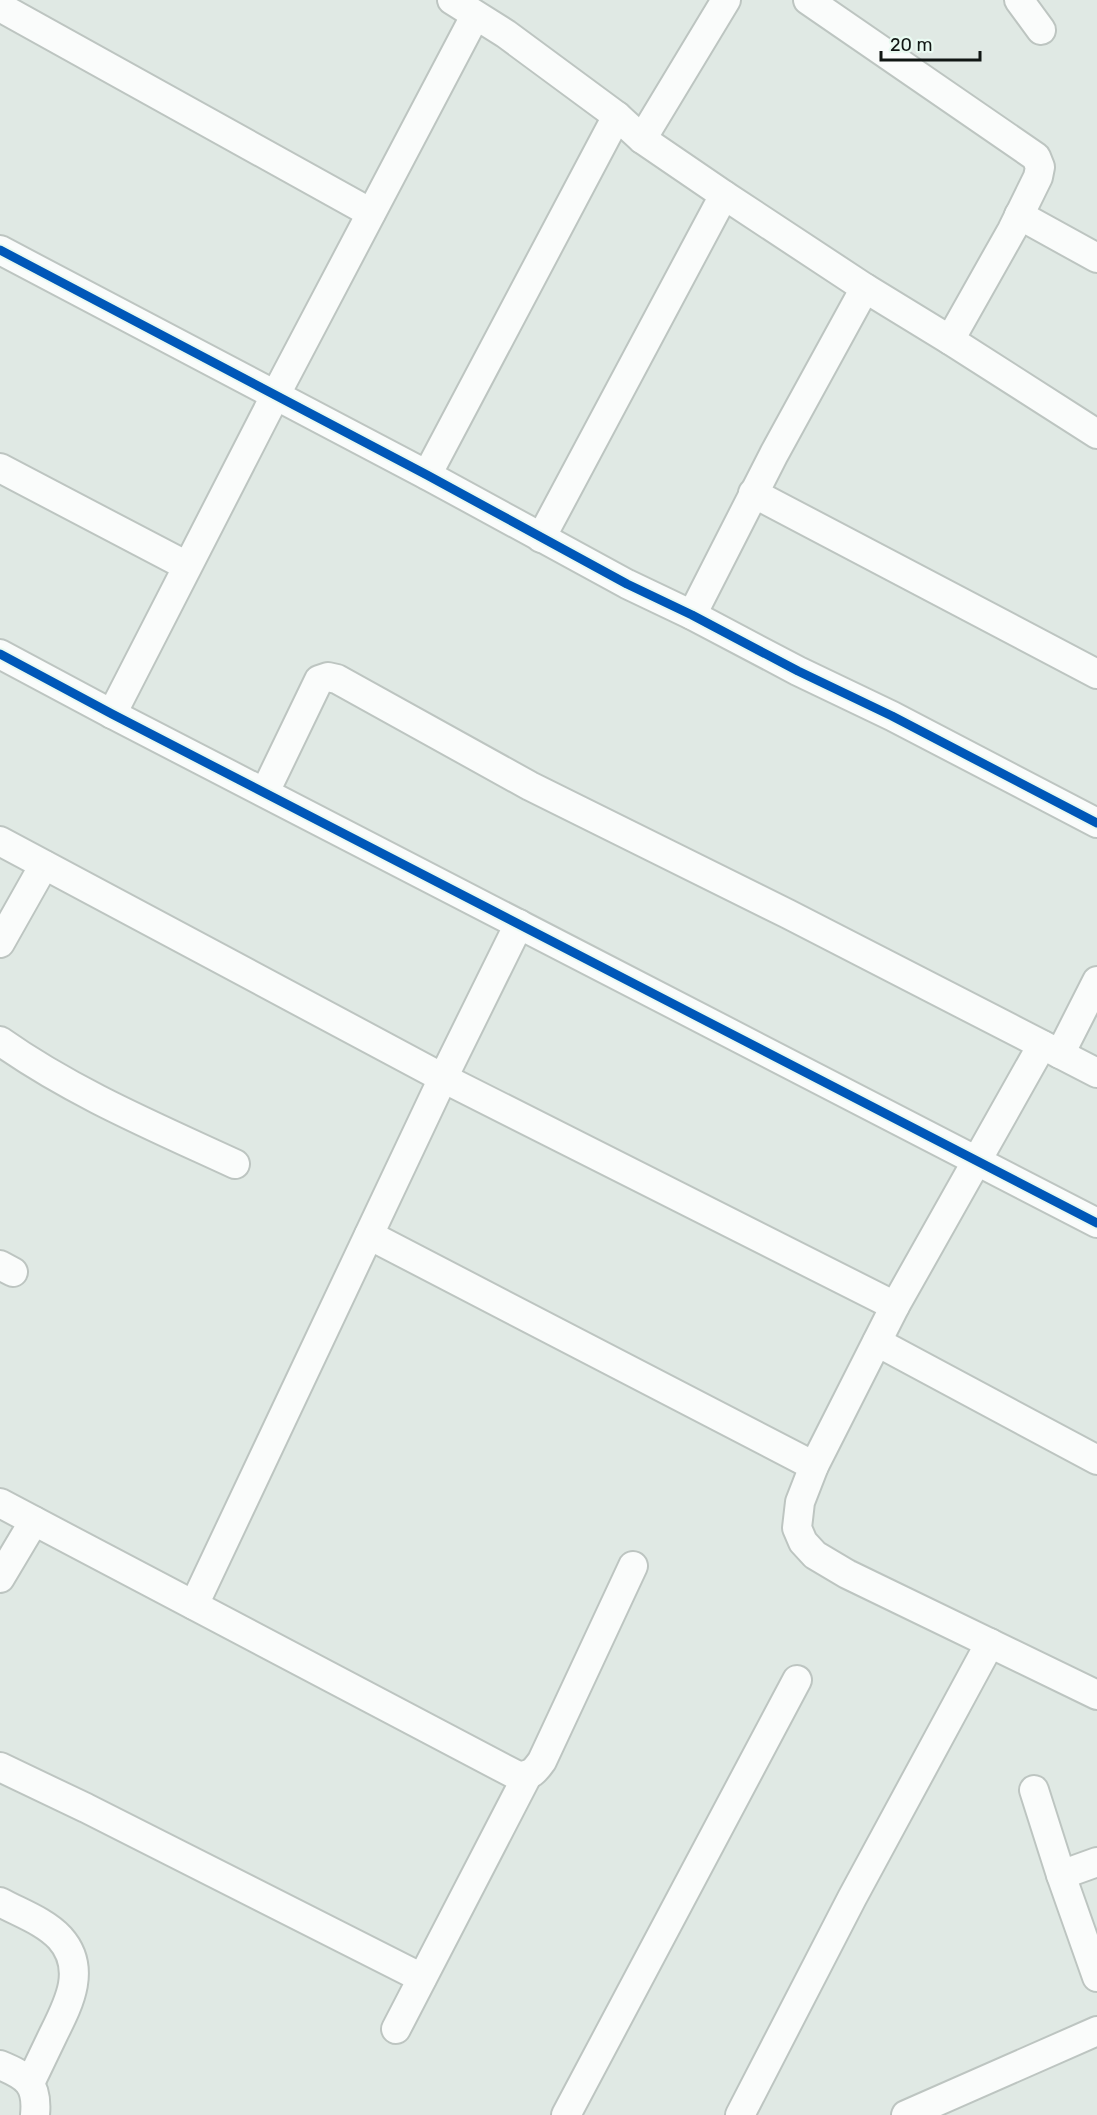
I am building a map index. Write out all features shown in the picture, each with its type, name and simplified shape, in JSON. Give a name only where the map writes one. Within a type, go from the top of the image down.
[{"type":"street","points":[[452,0],[506,34],[616,116],[642,139],[724,195],[865,288],[1097,434]]},
{"type":"street","points":[[642,139],[726,0]]},
{"type":"street","points":[[808,0],[1036,157],[1040,167],[1038,177],[950,340]]},
{"type":"street","points":[[1019,0],[1041,30]]},
{"type":"street","points":[[2,6],[371,213]]},
{"type":"street","points":[[112,714],[275,396],[476,16]]},
{"type":"street","points":[[427,475],[616,116]]},
{"type":"street","points":[[541,538],[724,195]]},
{"type":"street","points":[[1019,215],[1097,258]]},
{"type":"street","points":[[0,250],[427,475],[627,584],[892,716],[1097,823]]},
{"type":"street","points":[[692,615],[753,493],[865,288]]},
{"type":"street","points":[[0,468],[187,566]]},
{"type":"street","points":[[753,493],[1097,674]]},
{"type":"street","points":[[0,654],[1097,1223]]},
{"type":"street","points":[[265,792],[319,680],[328,677],[337,679],[530,786],[788,914],[1097,1073]]},
{"type":"street","points":[[0,841],[443,1078],[895,1306]]},
{"type":"street","points":[[0,943],[44,865]]},
{"type":"street","points":[[194,1605],[443,1078],[519,924]]},
{"type":"street","points":[[1097,981],[977,1160],[895,1306],[814,1466],[800,1502],[797,1528],[803,1542],[815,1555],[847,1574],[1097,1695]]},
{"type":"street","points":[[0,1041],[61,1080],[235,1164]]},
{"type":"street","points":[[369,1235],[814,1466]]},
{"type":"street","points":[[877,1342],[1097,1460]]},
{"type":"street","points":[[0,1503],[518,1776],[527,1776]]},
{"type":"street","points":[[0,1578],[34,1521]]},
{"type":"street","points":[[396,2028],[527,1776],[535,1771],[542,1761],[633,1566]]},
{"type":"street","points":[[740,2115],[852,1898],[990,1644]]},
{"type":"street","points":[[566,2115],[797,1680]]},
{"type":"street","points":[[0,1767],[422,1977]]},
{"type":"street","points":[[1034,1790],[1097,1977]]},
{"type":"street","points":[[1061,1875],[1097,1862]]},
{"type":"street","points":[[0,1902],[42,1924],[60,1939],[71,1958],[74,1983],[71,1999],[30,2083]]},
{"type":"street","points":[[906,2115],[1097,2031]]},
{"type":"street","points":[[0,2064],[21,2075],[30,2083],[37,2097],[35,2115]]},
{"type":"cycle path","points":[[0,250],[427,475],[627,584],[892,716],[1097,823]]},
{"type":"cycle path","points":[[0,654],[1097,1223]]}]
